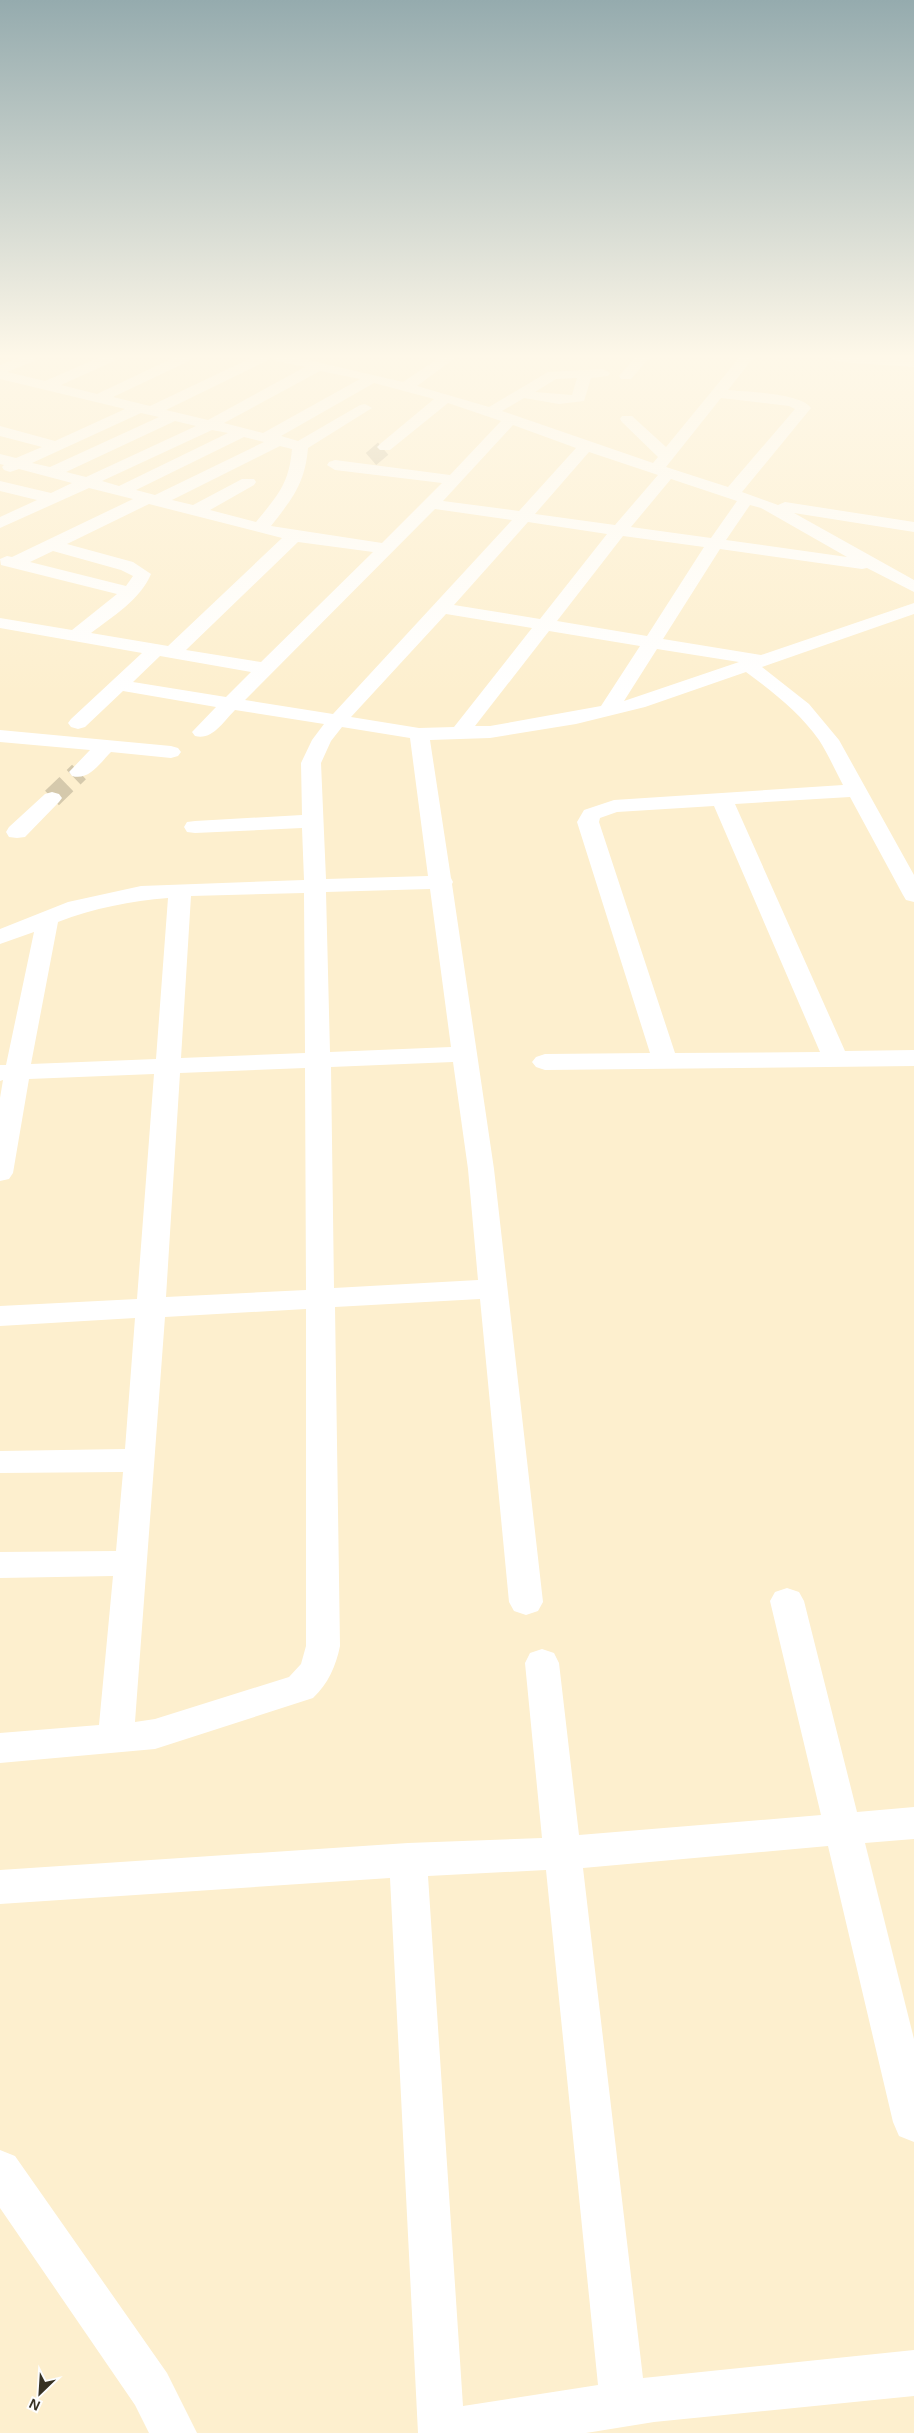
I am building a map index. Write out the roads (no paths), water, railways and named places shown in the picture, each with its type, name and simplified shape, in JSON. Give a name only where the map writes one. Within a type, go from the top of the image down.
[{"type":"street","points":[[46,472],[294,536],[386,549]]},
{"type":"street","points":[[0,523],[109,472]]},
{"type":"street","points":[[121,491],[161,472]]},
{"type":"street","points":[[7,561],[52,544],[151,500],[207,472]]},
{"type":"street","points":[[260,528],[289,492],[297,472]]},
{"type":"street","points":[[407,472],[453,480]]},
{"type":"street","points":[[202,732],[431,504],[461,472]]},
{"type":"street","points":[[0,1748],[155,1734],[301,1688],[312,1678],[318,1668],[323,1646],[321,1299],[317,950],[311,763],[322,740],[336,722],[563,472]]},
{"type":"street","points":[[459,734],[619,530],[659,472]]},
{"type":"street","points":[[677,472],[767,505],[914,528]]},
{"type":"street","points":[[608,710],[715,544],[740,496],[758,472]]},
{"type":"street","points":[[195,511],[248,482]]},
{"type":"street","points":[[0,486],[51,498]]},
{"type":"street","points":[[431,504],[876,566]]},
{"type":"street","points":[[767,505],[914,587]]},
{"type":"street","points":[[0,508],[20,513]]},
{"type":"street","points":[[78,723],[119,685],[165,651],[294,536]]},
{"type":"street","points":[[52,544],[136,570],[142,574],[141,578],[129,592],[76,636]]},
{"type":"street","points":[[7,561],[129,592]]},
{"type":"street","points":[[441,608],[651,642],[757,664],[816,723],[829,740],[914,895]]},
{"type":"street","points":[[119,685],[336,722],[420,734],[459,734],[529,727],[608,710],[757,664],[914,608]]},
{"type":"street","points":[[1,624],[266,669]]},
{"type":"street","points":[[420,734],[442,882],[495,1288],[526,1602]]},
{"type":"street","points":[[0,736],[171,752]]},
{"type":"street","points":[[79,772],[106,746]]},
{"type":"street","points":[[665,1060],[588,822],[591,814],[614,806],[856,790]]},
{"type":"street","points":[[17,832],[52,798]]},
{"type":"street","points":[[722,799],[835,1058]]},
{"type":"street","points":[[195,828],[312,821]]},
{"type":"street","points":[[0,937],[48,917],[110,899],[180,890],[442,882]]},
{"type":"street","points":[[116,1739],[140,1460],[180,890]]},
{"type":"street","points":[[0,1172],[9,1073],[48,917]]},
{"type":"street","points":[[9,1073],[465,1054]]},
{"type":"street","points":[[545,1062],[914,1058]]},
{"type":"street","points":[[0,1316],[495,1288]]},
{"type":"street","points":[[0,1462],[140,1460]]},
{"type":"street","points":[[0,1565],[131,1563]]},
{"type":"street","points":[[787,1601],[914,2122]]},
{"type":"street","points":[[542,1663],[623,2404]]},
{"type":"street","points":[[0,1887],[408,1860],[564,1853],[914,1823]]},
{"type":"street","points":[[408,1860],[441,2433],[654,2399],[914,2373]]},
{"type":"street","points":[[0,2171],[151,2389],[174,2433]]},
{"type":"tunnel","points":[[52,798],[79,772]]}]
